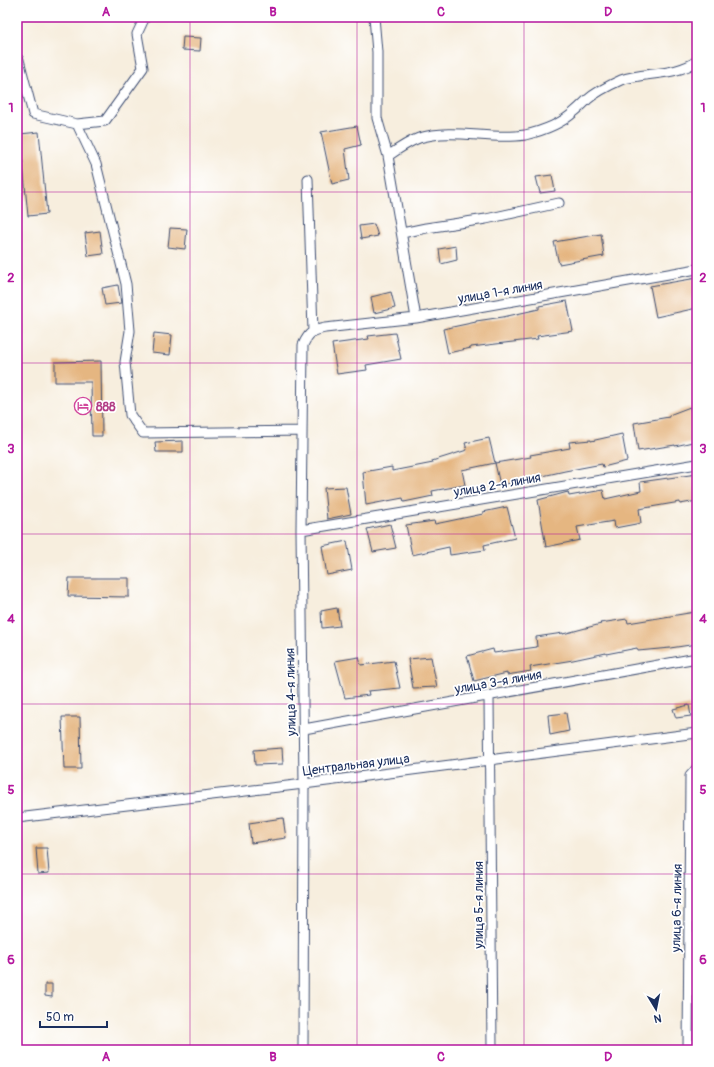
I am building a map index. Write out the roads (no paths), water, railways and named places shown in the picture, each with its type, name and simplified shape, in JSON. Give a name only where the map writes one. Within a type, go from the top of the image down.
[{"type":"street","points":[[17,60],[19,60],[33,114],[77,124],[105,121],[143,68],[137,34],[145,17]]},
{"type":"street","points":[[374,17],[377,52],[377,118],[388,156],[416,318]]},
{"type":"street","points":[[388,156],[406,144],[420,138],[437,134],[502,136],[525,135],[553,126],[573,113],[588,99],[621,80],[674,71],[697,61]]},
{"type":"street","points":[[77,124],[96,164],[126,284],[130,331],[125,362],[130,415],[143,433],[302,431]]},
{"type":"street","name":"улица 4-я линия","points":[[303,1050],[304,729],[301,530],[303,345],[310,333],[308,179]]},
{"type":"street","points":[[402,233],[486,219],[559,204]]},
{"type":"street","name":"улица 1-я линия","points":[[310,333],[325,328],[416,318],[495,305],[697,269]]},
{"type":"street","name":"улица 2-я линия","points":[[301,530],[697,464]]},
{"type":"street","name":"улица 3-я линия","points":[[304,729],[697,658]]},
{"type":"street","name":"улица 5-я линия","points":[[489,696],[492,1050]]},
{"type":"street","name":"Центральная улица","points":[[17,818],[304,784],[697,733]]},
{"type":"street","name":"улица 6-я линия","points":[[688,1050],[690,776],[697,768]]},
{"type":"place","name":"888","points":[[83,406]]}]
